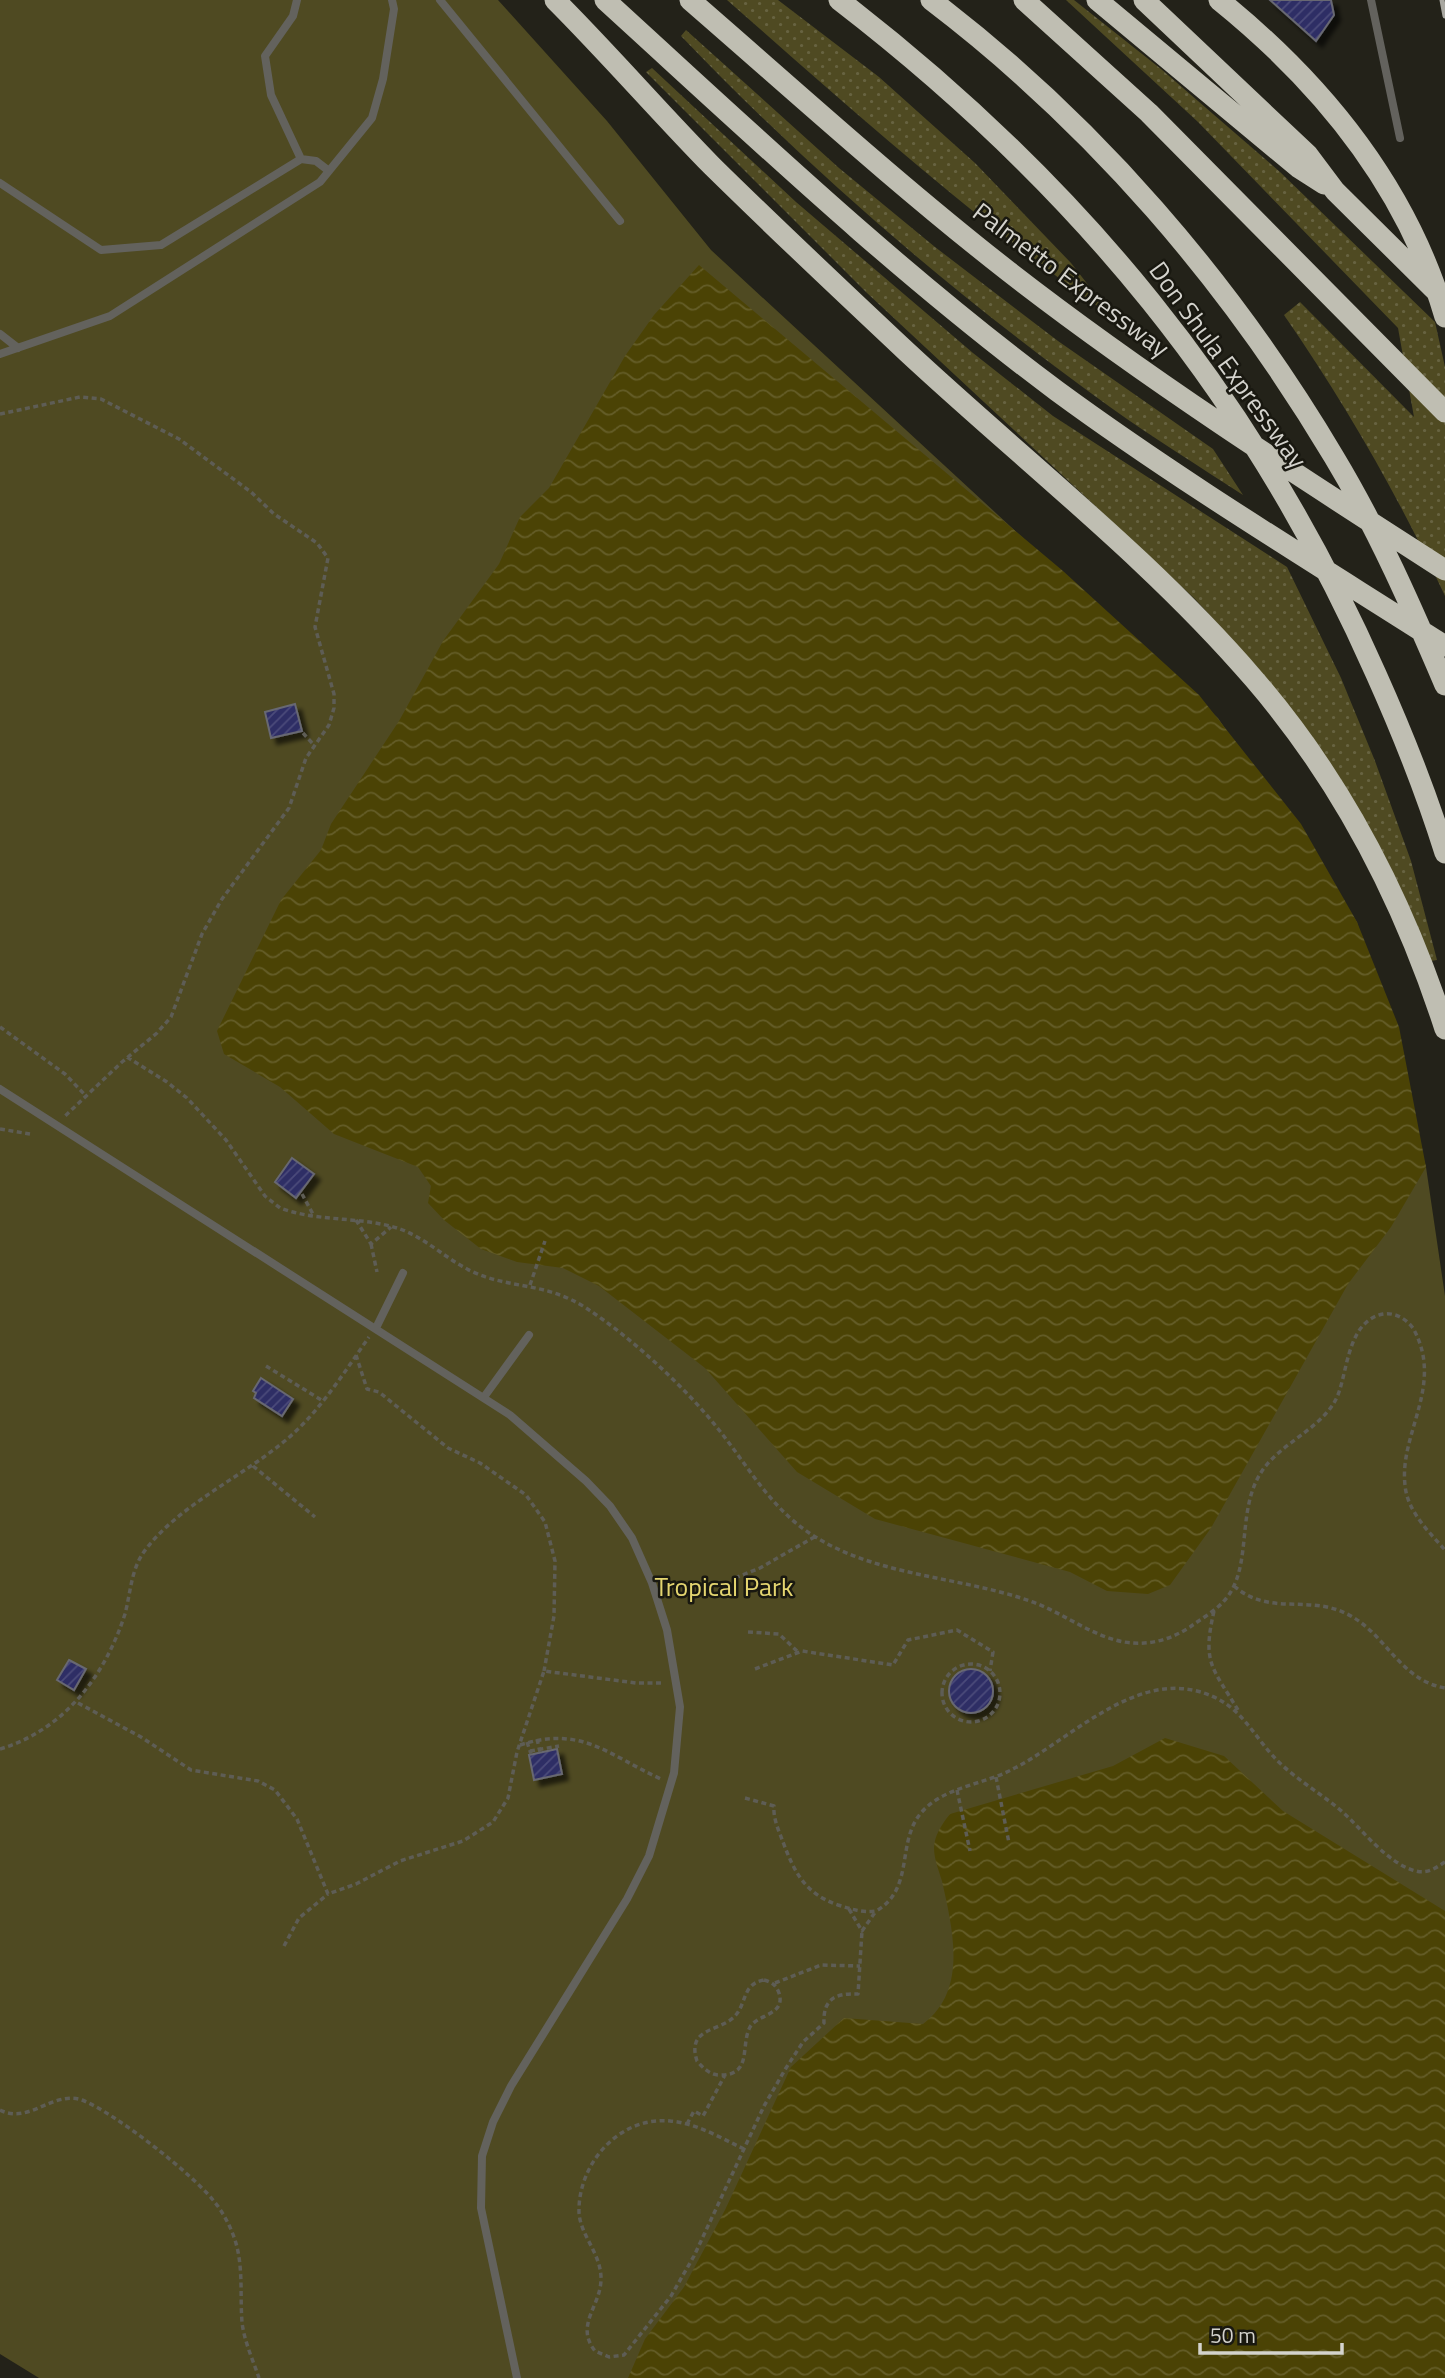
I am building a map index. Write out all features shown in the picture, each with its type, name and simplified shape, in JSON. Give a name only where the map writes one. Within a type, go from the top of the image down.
[{"type":"highway","points":[[555,0],[713,166],[936,379],[1156,577],[1205,624],[1256,681],[1311,753],[1379,866],[1414,943],[1445,1030]]},
{"type":"highway","points":[[605,0],[913,277],[1058,391],[1139,448],[1445,646]]},
{"type":"highway","name":"Palmetto Expressway","points":[[690,0],[904,188],[1010,272],[1137,366],[1445,570]]},
{"type":"highway","name":"Don Shula Expressway","points":[[839,0],[923,65],[1027,162],[1123,266],[1219,393],[1296,511],[1352,620],[1395,717],[1445,853]]},
{"type":"highway","name":"Don Shula Expressway","points":[[931,0],[1033,86],[1126,177],[1258,338],[1299,399],[1356,498],[1400,581],[1445,685]]},
{"type":"highway","points":[[1024,0],[1149,113],[1445,412]]},
{"type":"highway","points":[[1097,0],[1299,169],[1335,191]]},
{"type":"highway","points":[[1144,0],[1308,155],[1335,191],[1445,300]]},
{"type":"highway","points":[[1219,0],[1311,84],[1368,153],[1407,222],[1445,317]]},
{"type":"lane","points":[[297,0],[293,16],[265,56],[271,95],[301,159]]},
{"type":"lane","points":[[0,354],[110,316],[320,182],[372,118],[383,79],[394,9],[392,0]]},
{"type":"lane","points":[[440,0],[620,221]]},
{"type":"lane","points":[[1371,0],[1400,138]]},
{"type":"lane","points":[[0,183],[101,250],[161,245],[301,159],[316,162],[329,171]]},
{"type":"lane","points":[[0,334],[18,348]]},
{"type":"lane","points":[[0,1089],[484,1397],[523,1425],[610,1506],[626,1528],[645,1566],[663,1615],[676,1671],[680,1707],[674,1773],[649,1856],[627,1899],[521,2067],[493,2122],[482,2156],[481,2208],[517,2378]]},
{"type":"lane","points":[[376,1328],[403,1273]]},
{"type":"lane","points":[[484,1397],[529,1335]]},
{"type":"path","points":[[0,414],[80,397],[101,399],[179,439],[324,550],[329,564],[315,627],[332,686],[334,709],[329,724],[314,744],[289,808],[222,900],[202,933],[171,1017],[157,1033],[127,1057],[64,1117]]},
{"type":"path","points":[[303,733],[314,744]]},
{"type":"path","points":[[0,1027],[65,1073],[87,1097]]},
{"type":"path","points":[[127,1057],[187,1098],[226,1140],[269,1200],[288,1211],[391,1227],[424,1239],[474,1272],[561,1294],[587,1309],[675,1381],[721,1433],[767,1495],[816,1536],[890,1567],[1028,1600],[1103,1635],[1125,1642],[1149,1643],[1171,1638],[1214,1609],[1234,1586],[1247,1505],[1260,1475],[1270,1461],[1332,1407],[1357,1334],[1367,1322],[1386,1314],[1396,1315],[1411,1326],[1423,1351],[1428,1379],[1427,1398],[1407,1461],[1404,1483],[1413,1509],[1445,1550]]},
{"type":"path","points":[[0,1129],[30,1134]]},
{"type":"path","points":[[302,1194],[314,1216]]},
{"type":"path","points":[[356,1220],[372,1244],[377,1272]]},
{"type":"path","points":[[372,1244],[391,1227]]},
{"type":"path","points":[[530,1285],[545,1241]]},
{"type":"path","points":[[0,1749],[41,1731],[78,1703],[100,1667],[121,1624],[134,1570],[145,1550],[184,1514],[253,1466],[293,1434],[323,1401],[376,1328]]},
{"type":"path","points":[[284,1946],[299,1918],[313,1903],[328,1894],[356,1884],[400,1861],[463,1841],[486,1828],[508,1798],[520,1745],[544,1671],[554,1616],[555,1561],[545,1522],[526,1495],[480,1463],[448,1448],[379,1392],[367,1389],[356,1355]]},
{"type":"path","points":[[266,1366],[323,1401]]},
{"type":"path","points":[[253,1466],[316,1517]]},
{"type":"path","points":[[735,1578],[760,1569],[816,1536]]},
{"type":"path","points":[[1234,1586],[1260,1602],[1318,1605],[1347,1614],[1368,1628],[1416,1678],[1445,1688]]},
{"type":"path","points":[[1214,1609],[1207,1638],[1209,1661],[1238,1711],[1285,1768],[1343,1813],[1392,1857],[1421,1872],[1431,1871],[1445,1862]]},
{"type":"path","points":[[755,1669],[797,1651],[893,1665],[908,1640],[957,1630],[993,1652],[990,1671]]},
{"type":"path","points":[[748,1632],[779,1634],[797,1651]]},
{"type":"path","points":[[977,1662],[990,1671],[997,1676],[1001,1699],[988,1718],[966,1723],[946,1710],[940,1687],[953,1667],[977,1662]]},
{"type":"path","points":[[544,1671],[636,1683],[667,1683]]},
{"type":"path","points":[[744,2149],[687,2124],[653,2121],[624,2131],[598,2154],[584,2179],[580,2222],[595,2251],[601,2279],[599,2296],[587,2320],[585,2331],[588,2342],[598,2354],[615,2357],[624,2354],[656,2318],[694,2256],[786,2067],[803,2042],[824,2023],[827,2002],[838,1994],[858,1994],[862,1931],[900,1884],[912,1829],[918,1817],[933,1802],[957,1790],[996,1777],[1028,1760],[1089,1719],[1153,1692],[1179,1689],[1196,1691],[1238,1711]]},
{"type":"path","points":[[78,1703],[141,1737],[191,1770],[258,1781],[275,1790],[293,1812],[328,1894]]},
{"type":"path","points":[[520,1745],[537,1739],[559,1737],[593,1743],[661,1779]]},
{"type":"path","points":[[537,1739],[539,1751]]},
{"type":"path","points":[[527,1742],[530,1753],[559,1746]]},
{"type":"path","points":[[996,1777],[1009,1843]]},
{"type":"path","points":[[957,1790],[970,1851]]},
{"type":"path","points":[[745,1798],[774,1806],[774,1818],[788,1855],[806,1888],[826,1901],[849,1909],[876,1911]]},
{"type":"path","points":[[849,1909],[862,1931]]},
{"type":"path","points":[[774,1984],[798,1971],[821,1965],[860,1966]]},
{"type":"path","points":[[687,2124],[694,2111],[703,2116],[726,2075],[743,2064],[752,2024],[771,2014],[778,2006],[780,1999],[774,1984],[764,1980],[753,1983],[734,2017],[706,2030],[697,2042],[695,2052],[700,2065],[713,2075],[726,2075]]},
{"type":"path","points":[[0,2110],[18,2114],[35,2111],[57,2101],[81,2100],[144,2138],[213,2200],[237,2245],[243,2326],[259,2378]]},
{"type":"green space","name":"Tropical Park","points":[[0,0],[498,0],[607,121],[711,250],[1218,718],[1357,922],[1426,1167],[1445,1296],[1445,2378],[39,2378],[0,2354]]},
{"type":"green space","points":[[727,0],[778,0],[879,77],[975,163],[1071,263],[1114,318],[964,204]]},
{"type":"green space","points":[[1066,0],[1074,0],[1161,69],[1280,172],[1435,322],[1445,367],[1445,596],[1370,452],[1284,315],[1300,302],[1414,417],[1398,328],[1198,122]]},
{"type":"green space","points":[[686,30],[839,168],[935,247],[1058,341],[1213,449],[1243,495],[1110,407],[941,277],[781,136],[681,36]]},
{"type":"green space","points":[[652,68],[796,202],[973,353],[1053,416],[1287,567],[1341,678],[1375,761],[1411,861],[1437,960],[1431,961],[1258,668],[1195,599],[867,293],[646,72]]},
{"type":"water","points":[[699,265],[1063,571],[1199,695],[1301,824],[1357,922],[1399,1027],[1426,1167],[1391,1227],[1348,1284],[1211,1528],[1170,1585],[1148,1594],[1107,1591],[1070,1572],[875,1519],[797,1472],[705,1368],[599,1286],[563,1268],[517,1262],[481,1249],[444,1220],[428,1203],[431,1186],[418,1167],[334,1134],[280,1087],[224,1054],[217,1031],[281,900],[321,850],[331,824],[399,721],[443,641],[499,564],[520,517],[549,488],[625,356],[654,315]]},
{"type":"water","points":[[1165,1738],[1224,1756],[1283,1811],[1445,1911],[1445,2378],[628,2378],[645,2339],[684,2287],[725,2210],[791,2067],[844,2018],[923,2024],[937,2010],[947,1994],[954,1957],[953,1937],[934,1848],[939,1830],[950,1814],[1113,1766]]},
{"type":"building","points":[[1270,0],[1331,0],[1334,15],[1316,41]]},
{"type":"building","points":[[295,704],[302,731],[271,738],[265,712]]},
{"type":"building","points":[[292,1158],[314,1174],[296,1198],[275,1182]]},
{"type":"building","points":[[261,1378],[293,1399],[282,1416],[254,1398],[256,1393],[253,1391]]},
{"type":"building","points":[[69,1660],[86,1669],[74,1690],[57,1680]]},
{"type":"building","points":[[971,1669],[980,1670],[987,1675],[992,1682],[992,1700],[987,1707],[980,1712],[971,1713],[962,1712],[955,1707],[950,1700],[949,1691],[950,1682],[955,1675],[962,1670]]},
{"type":"building","points":[[557,1749],[562,1774],[534,1780],[529,1755]]},
{"type":"railway","points":[[1442,0],[1445,16]]}]
